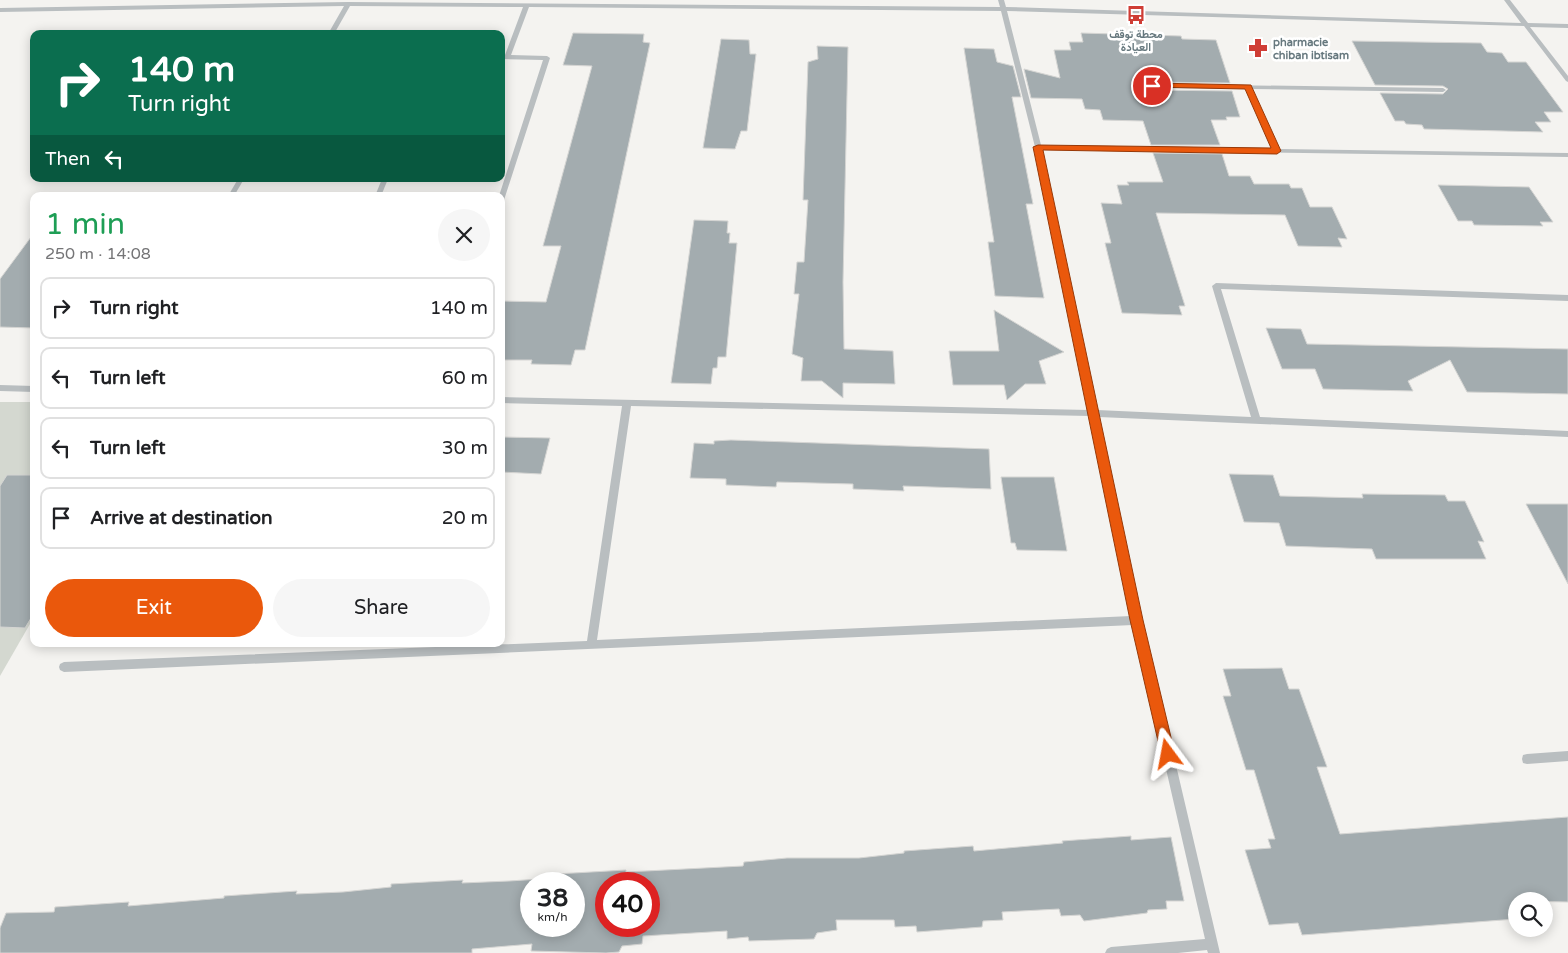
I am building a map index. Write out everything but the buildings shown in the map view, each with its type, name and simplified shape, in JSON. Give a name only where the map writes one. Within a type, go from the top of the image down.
[{"type":"street","points":[[1507,0],[1568,80]]},
{"type":"street","points":[[0,10],[348,4],[526,7],[1002,5],[1568,26]]},
{"type":"street","points":[[333,30],[348,4]]},
{"type":"street","points":[[1002,5],[1038,147],[1137,620],[1213,949],[1111,953]]},
{"type":"street","points":[[505,56],[526,7]]},
{"type":"street","points":[[504,192],[547,58],[505,58]]},
{"type":"street","points":[[1152,86],[1444,90]]},
{"type":"street","points":[[1248,87],[1277,151]]},
{"type":"street","points":[[1038,147],[1568,156]]},
{"type":"street","points":[[1257,421],[1216,286],[1568,298]]},
{"type":"street","points":[[0,388],[30,389]]},
{"type":"street","points":[[505,400],[1094,413],[1568,434]]},
{"type":"street","points":[[591,645],[627,402]]},
{"type":"street","points":[[64,667],[1137,620]]},
{"type":"street","points":[[1527,759],[1568,756]]},
{"type":"shaded area","points":[[0,402],[30,402],[30,624],[0,676]]},
{"type":"place","name":"محطة توقف العيادة","points":[[1136,15]]},
{"type":"place","name":"pharmacie chiban ibtisam","points":[[1258,48]]},
{"type":"route","points":[[1152,86],[1248,87],[1277,151],[1038,147],[1137,620],[1168,754]]}]
